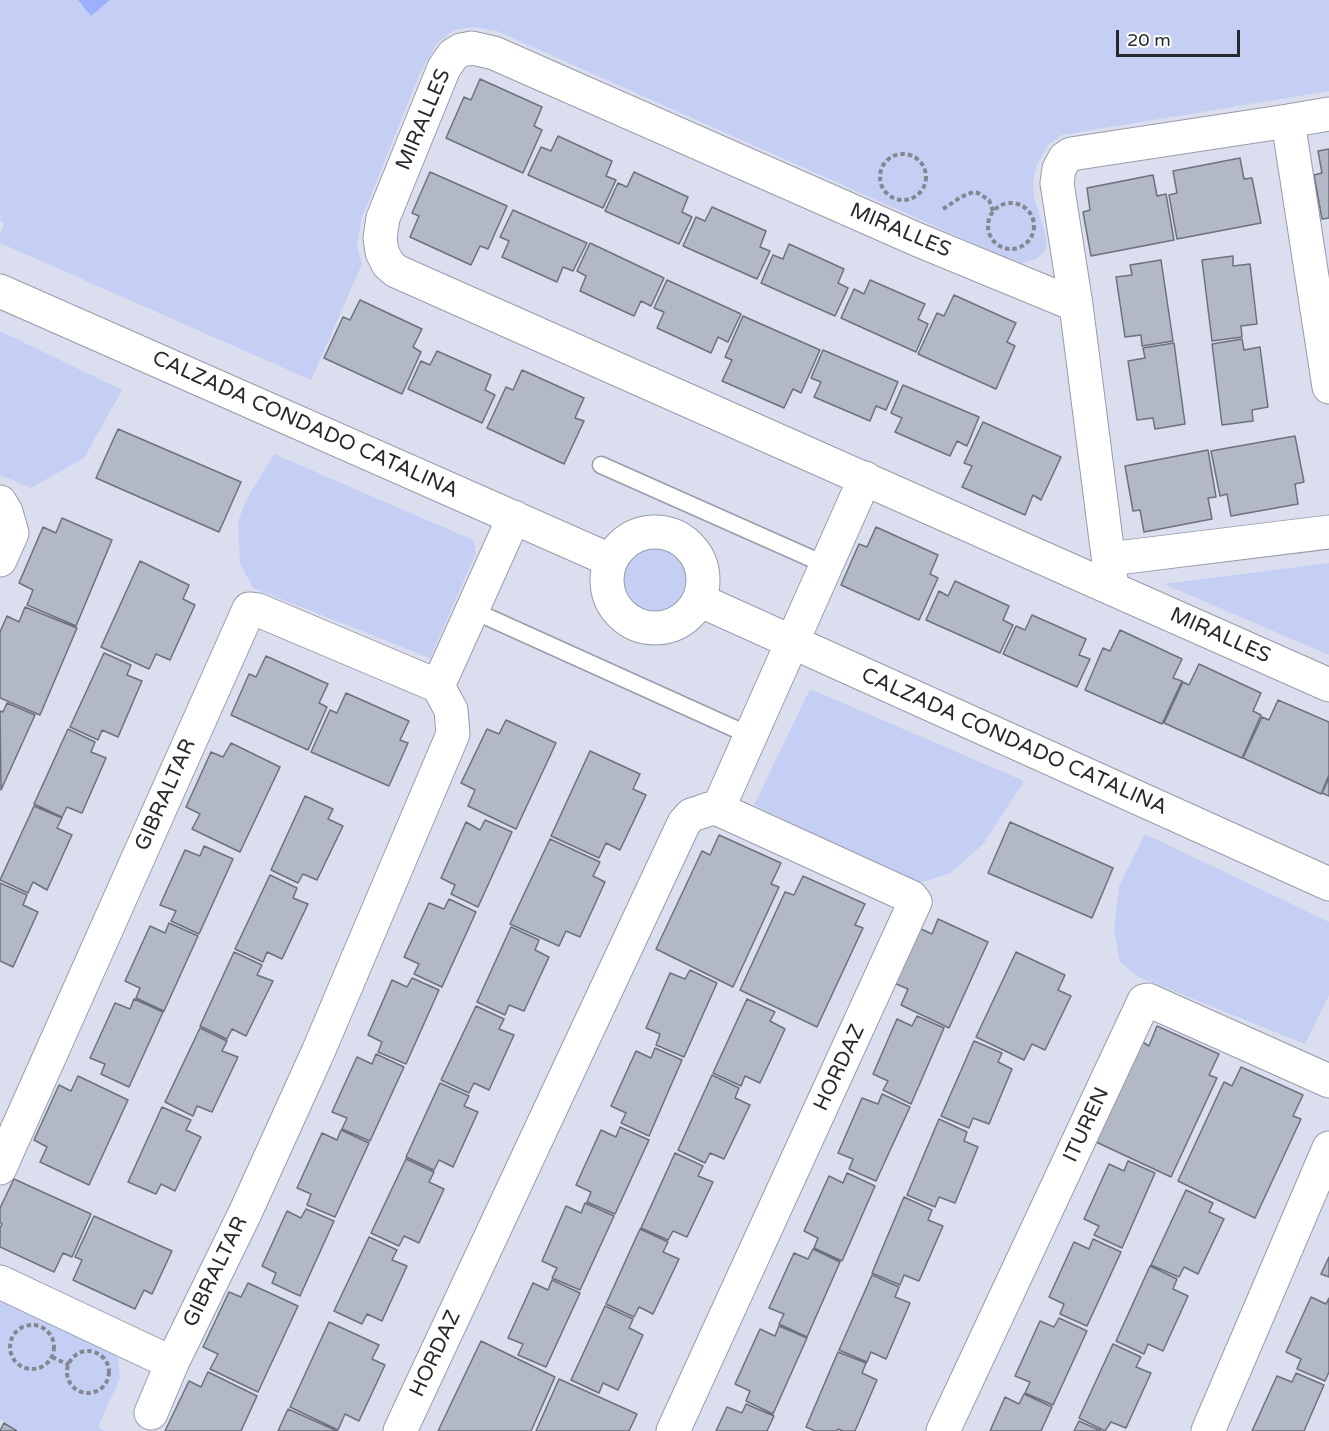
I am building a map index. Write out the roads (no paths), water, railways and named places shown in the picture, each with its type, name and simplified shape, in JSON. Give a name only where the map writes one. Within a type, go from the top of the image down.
[{"type":"street","name":"MIRALLES","points":[[1076,305],[916,239],[494,53],[472,48],[461,50],[444,68],[383,218],[380,238],[382,252],[388,264],[396,271],[865,478],[1110,573],[1329,685]]},
{"type":"street","points":[[1329,114],[1071,154],[1065,158],[1059,170],[1057,183],[1076,305],[1110,573],[1329,532]]},
{"type":"street","points":[[1288,121],[1329,387]]},
{"type":"street","name":"CALZADA CONDADO CATALINA","points":[[0,291],[610,560]]},
{"type":"street","points":[[718,809],[865,478]]},
{"type":"street","points":[[0,502],[6,512],[12,533],[0,560]]},
{"type":"street","points":[[438,686],[514,517]]},
{"type":"street","points":[[645,532],[660,532],[675,536],[689,545],[699,559],[703,575],[702,592],[695,608],[684,620],[668,627],[652,630],[635,625],[622,617],[613,606],[607,591],[606,576],[610,560],[630,538],[645,532]]},
{"type":"street","name":"CALZADA CONDADO CATALINA","points":[[699,600],[1329,884]]},
{"type":"street","name":"GIBRALTAR","points":[[0,1168],[249,609],[258,610],[438,686],[451,710],[453,734],[318,1052],[232,1240],[172,1363],[151,1413]]},
{"type":"street","name":"HORDAZ","points":[[400,1431],[684,823],[691,815],[709,809],[718,809],[911,897],[915,902],[673,1431]]},
{"type":"street","name":"ITUREN","points":[[943,1431],[1144,1001],[1148,1000],[1329,1081]]},
{"type":"street","points":[[1208,1431],[1329,1148]]},
{"type":"street","points":[[0,1282],[172,1363]]},
{"type":"lane","points":[[601,465],[826,565]]},
{"type":"lane","points":[[472,610],[751,736]]},
{"type":"water","points":[[78,0],[110,0],[91,16]]}]
